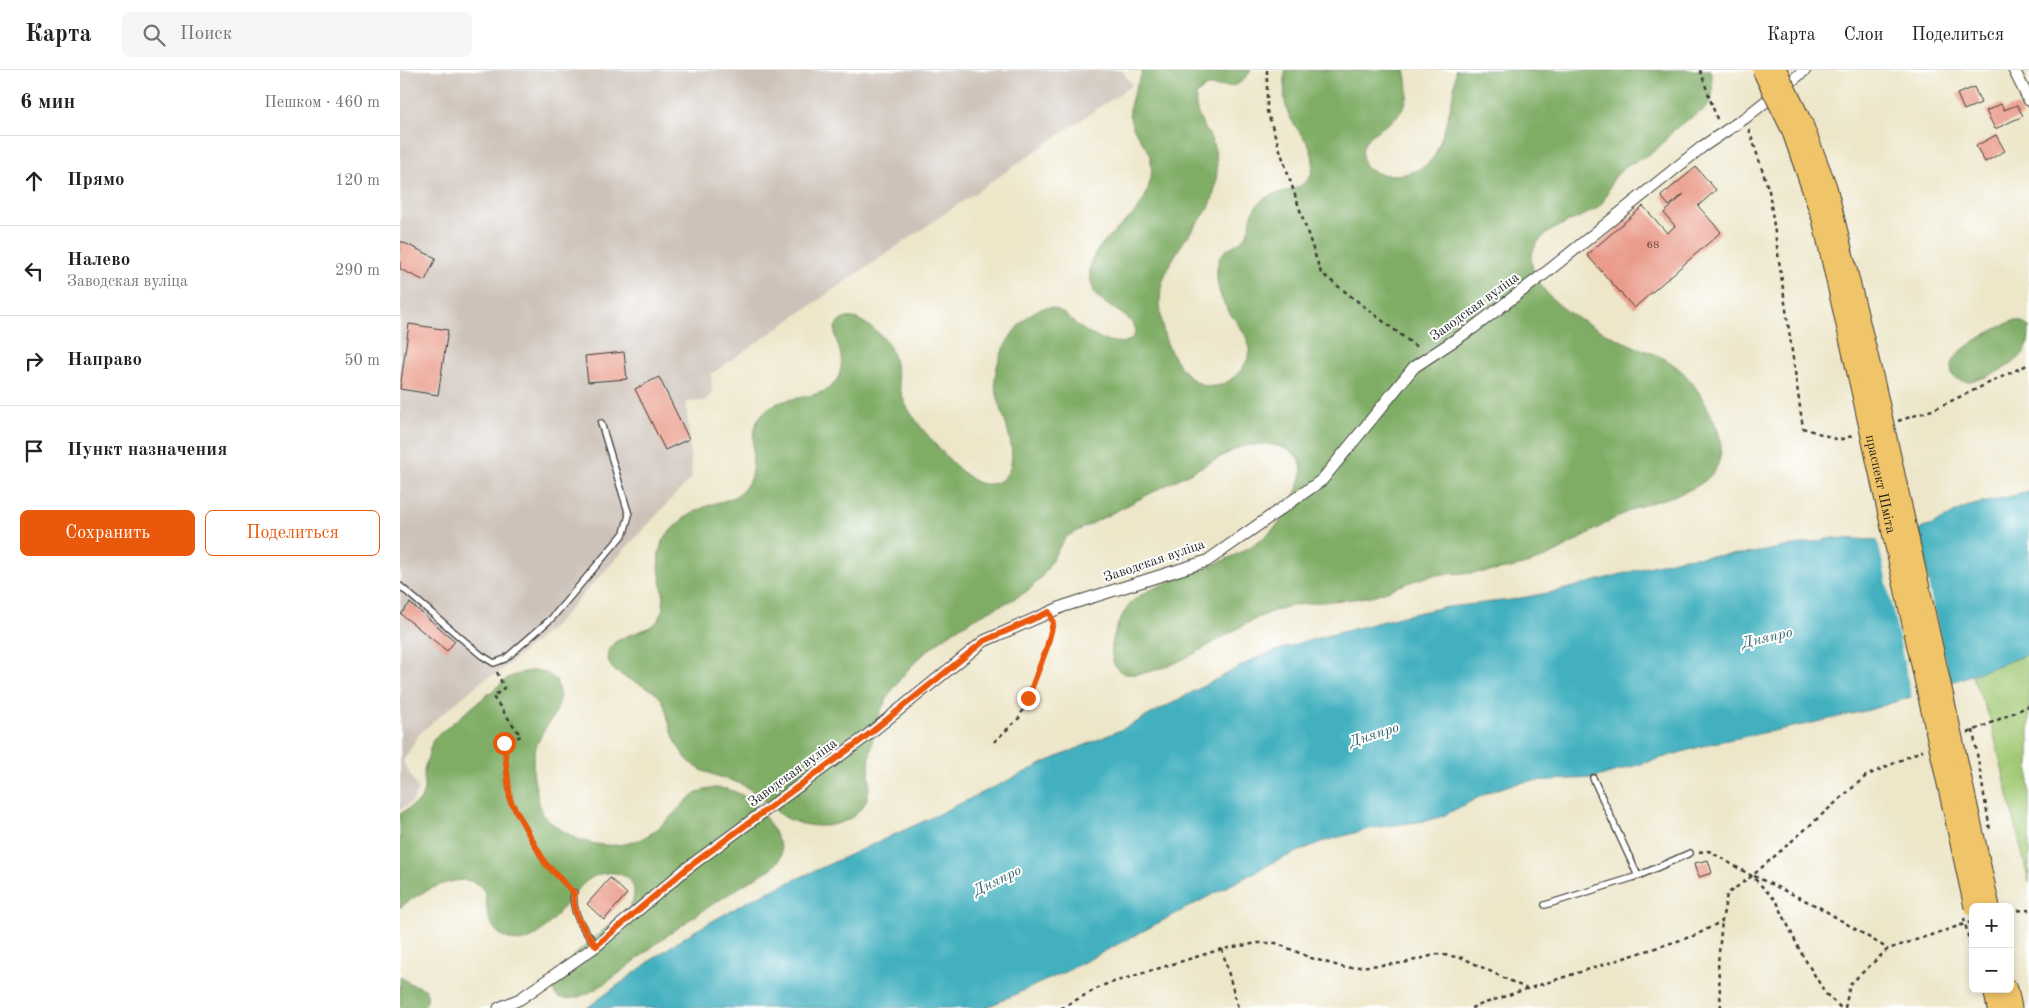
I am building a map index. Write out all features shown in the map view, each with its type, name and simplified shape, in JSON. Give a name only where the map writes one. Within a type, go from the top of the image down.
[{"type":"main road","name":"праспект Шміта","points":[[1762,70],[1797,126]]},
{"type":"main road","name":"праспект Шміта","points":[[1777,70],[1797,126],[1868,390],[1989,903]]},
{"type":"main road","name":"праспект Шміта","points":[[1868,390],[1973,903]]},
{"type":"main road","points":[[1994,993],[1997,1008]]},
{"type":"main road","points":[[2009,993],[2012,1008]]},
{"type":"street","name":"Заводская вуліца","points":[[499,1008],[520,999],[596,946],[686,869],[864,738],[984,641],[1064,606],[1206,561],[1322,480],[1414,367],[1473,328],[1548,271],[1702,147],[1745,118],[1805,70]]},
{"type":"street","points":[[2014,70],[2029,100]]},
{"type":"lane","points":[[400,586],[481,655],[494,663],[504,659],[552,618],[624,533],[629,515],[601,423]]},
{"type":"lane","points":[[1593,778],[1638,876]]},
{"type":"lane","points":[[1545,905],[1638,876],[1690,853]]},
{"type":"lane","points":[[574,893],[572,901],[577,918],[596,946]]},
{"type":"path","points":[[1267,70],[1267,111],[1321,273],[1429,357]]},
{"type":"path","points":[[1700,70],[1722,133]]},
{"type":"path","points":[[994,742],[1020,717],[1023,711],[1047,647],[1053,623],[1049,612]]},
{"type":"path","points":[[494,663],[504,688],[493,697],[520,736],[504,743],[510,800],[545,863],[574,893]]},
{"type":"path","points":[[1965,734],[2029,706]]},
{"type":"path","points":[[1973,730],[1991,834]]},
{"type":"path","points":[[1721,1008],[1718,963],[1722,921],[1728,894],[1752,876],[1866,776],[1931,747]]},
{"type":"path","points":[[1690,853],[1709,851],[1752,876],[1819,907],[1888,949]]},
{"type":"path","points":[[1752,876],[1776,902],[1805,960],[1826,994],[1841,1008]]},
{"type":"path","points":[[2014,911],[2029,910]]},
{"type":"path","points":[[1471,1008],[1696,935],[1722,921]]},
{"type":"path","points":[[1845,1008],[1850,984],[1888,949],[1969,923]]},
{"type":"path","points":[[1061,1008],[1104,985],[1222,949],[1258,943],[1276,943],[1311,958],[1346,968],[1404,963],[1438,954],[1464,958],[1527,989]]},
{"type":"path","points":[[1222,949],[1238,1008]]},
{"type":"shaded area","points":[[400,70],[1122,70],[1132,85],[711,374],[712,394],[704,401],[686,402],[692,477],[552,628],[498,673],[483,680],[420,733],[403,761],[418,789],[412,802],[400,810]]},
{"type":"green space","points":[[1143,70],[1251,70],[1237,84],[1232,86],[1206,86],[1196,96],[1196,107],[1199,116],[1213,143],[1217,162],[1216,181],[1209,208],[1174,257],[1161,289],[1162,326],[1165,338],[1174,357],[1180,367],[1197,382],[1206,386],[1216,386],[1227,382],[1239,372],[1247,360],[1249,352],[1247,338],[1223,302],[1219,290],[1217,271],[1219,260],[1223,252],[1244,238],[1255,208],[1259,203],[1264,199],[1307,181],[1313,165],[1311,150],[1292,121],[1285,104],[1285,70],[1405,70],[1408,92],[1404,107],[1396,118],[1366,141],[1362,152],[1365,167],[1381,174],[1400,175],[1418,170],[1426,165],[1436,152],[1448,115],[1454,89],[1455,70],[1710,70],[1712,95],[1706,108],[1674,130],[1653,152],[1621,171],[1611,184],[1603,202],[1594,210],[1557,227],[1541,239],[1535,246],[1532,261],[1537,279],[1545,291],[1566,310],[1605,333],[1665,359],[1687,376],[1702,398],[1718,432],[1721,450],[1718,464],[1711,475],[1701,484],[1636,508],[1542,559],[1507,569],[1435,575],[1366,597],[1286,607],[1266,614],[1165,667],[1145,673],[1124,674],[1115,666],[1112,659],[1112,651],[1118,624],[1131,603],[1150,590],[1219,562],[1250,547],[1263,538],[1287,513],[1300,481],[1301,467],[1299,459],[1282,447],[1258,445],[1240,447],[1066,537],[1046,570],[1032,587],[1016,598],[987,612],[947,636],[912,665],[902,677],[883,705],[877,722],[869,765],[868,794],[862,808],[848,819],[829,825],[808,825],[788,819],[748,788],[734,781],[705,772],[692,764],[683,754],[677,743],[662,700],[648,688],[615,671],[610,665],[608,658],[609,649],[621,638],[648,628],[660,617],[664,600],[659,554],[661,546],[670,531],[700,509],[737,495],[749,482],[753,462],[754,431],[763,413],[777,403],[821,392],[829,388],[836,381],[842,362],[835,328],[841,320],[855,318],[878,332],[886,341],[894,359],[905,403],[917,422],[956,466],[976,482],[983,484],[1001,480],[1009,471],[1012,460],[1011,447],[995,382],[1000,356],[1008,340],[1025,319],[1040,309],[1053,308],[1065,314],[1077,325],[1099,338],[1122,342],[1133,337],[1134,325],[1129,319],[1096,295],[1090,276],[1091,264],[1095,253],[1140,206],[1150,182],[1152,170],[1150,158],[1130,119],[1132,99]]},
{"type":"green space","points":[[2013,321],[2020,321],[2029,327],[2027,347],[2020,358],[1989,376],[1972,381],[1958,380],[1952,375],[1952,362],[1957,355],[1990,332]]},
{"type":"green space","points":[[2029,654],[2029,882],[1990,718],[1971,674]]},
{"type":"green space","points":[[535,670],[546,673],[556,680],[559,691],[558,706],[537,744],[533,763],[539,802],[548,820],[579,839],[601,845],[621,845],[639,840],[656,830],[693,795],[707,789],[726,789],[744,796],[759,809],[770,825],[781,850],[780,859],[772,868],[687,921],[595,990],[569,999],[563,999],[555,994],[553,989],[557,975],[574,955],[627,911],[633,901],[634,892],[632,884],[620,874],[601,874],[591,878],[574,894],[547,926],[528,940],[512,940],[496,931],[488,915],[485,893],[474,882],[464,880],[440,885],[417,896],[400,908],[400,814],[420,801],[424,791],[424,770],[433,739],[508,678]]},
{"type":"green space","points":[[400,976],[409,983],[425,989],[427,999],[423,1008],[400,1008]]},
{"type":"water","name":"Дняпро","points":[[2029,492],[2029,654],[1908,698],[1869,710],[1713,743],[1593,778],[1530,781],[1510,785],[1489,792],[1443,816],[1425,821],[1373,828],[1321,842],[1274,862],[1069,970],[985,1008],[587,1008],[691,933],[748,901],[922,822],[1048,761],[1127,727],[1256,658],[1299,643],[1407,615],[1440,608],[1510,600],[1558,591],[1682,558],[1753,553],[1833,538],[1876,540],[1930,526],[1963,508]]},
{"type":"pier","points":[[1916,528],[1950,685],[1912,699],[1877,537]]},
{"type":"building","points":[[1974,87],[1981,103],[1964,110],[1957,94]]},
{"type":"building","points":[[2001,104],[2004,110],[2017,105],[2023,116],[1995,129],[1986,111]]},
{"type":"building","points":[[1996,135],[2005,151],[1985,162],[1976,146]]},
{"type":"building","points":[[1696,167],[1716,190],[1698,206],[1721,232],[1634,308],[1587,255],[1643,206],[1667,233],[1675,226],[1664,213],[1684,194],[1669,206],[1661,196]]},
{"type":"building","points":[[400,241],[436,258],[425,281],[400,269]]},
{"type":"building","points":[[409,324],[448,330],[438,395],[400,389]]},
{"type":"building","points":[[624,352],[627,379],[588,382],[585,356]]},
{"type":"building","points":[[659,377],[689,439],[665,450],[635,389]]},
{"type":"building","points":[[410,603],[455,641],[447,651],[401,614]]},
{"type":"building","points":[[1708,860],[1712,873],[1699,877],[1695,863]]},
{"type":"building","points":[[610,878],[627,894],[604,920],[587,904]]},
{"type":"route","points":[[504,743],[510,800],[545,863],[574,893],[572,901],[577,918],[596,946],[686,869],[864,738],[984,641],[1049,612],[1053,623],[1047,647],[1028,698]]}]
